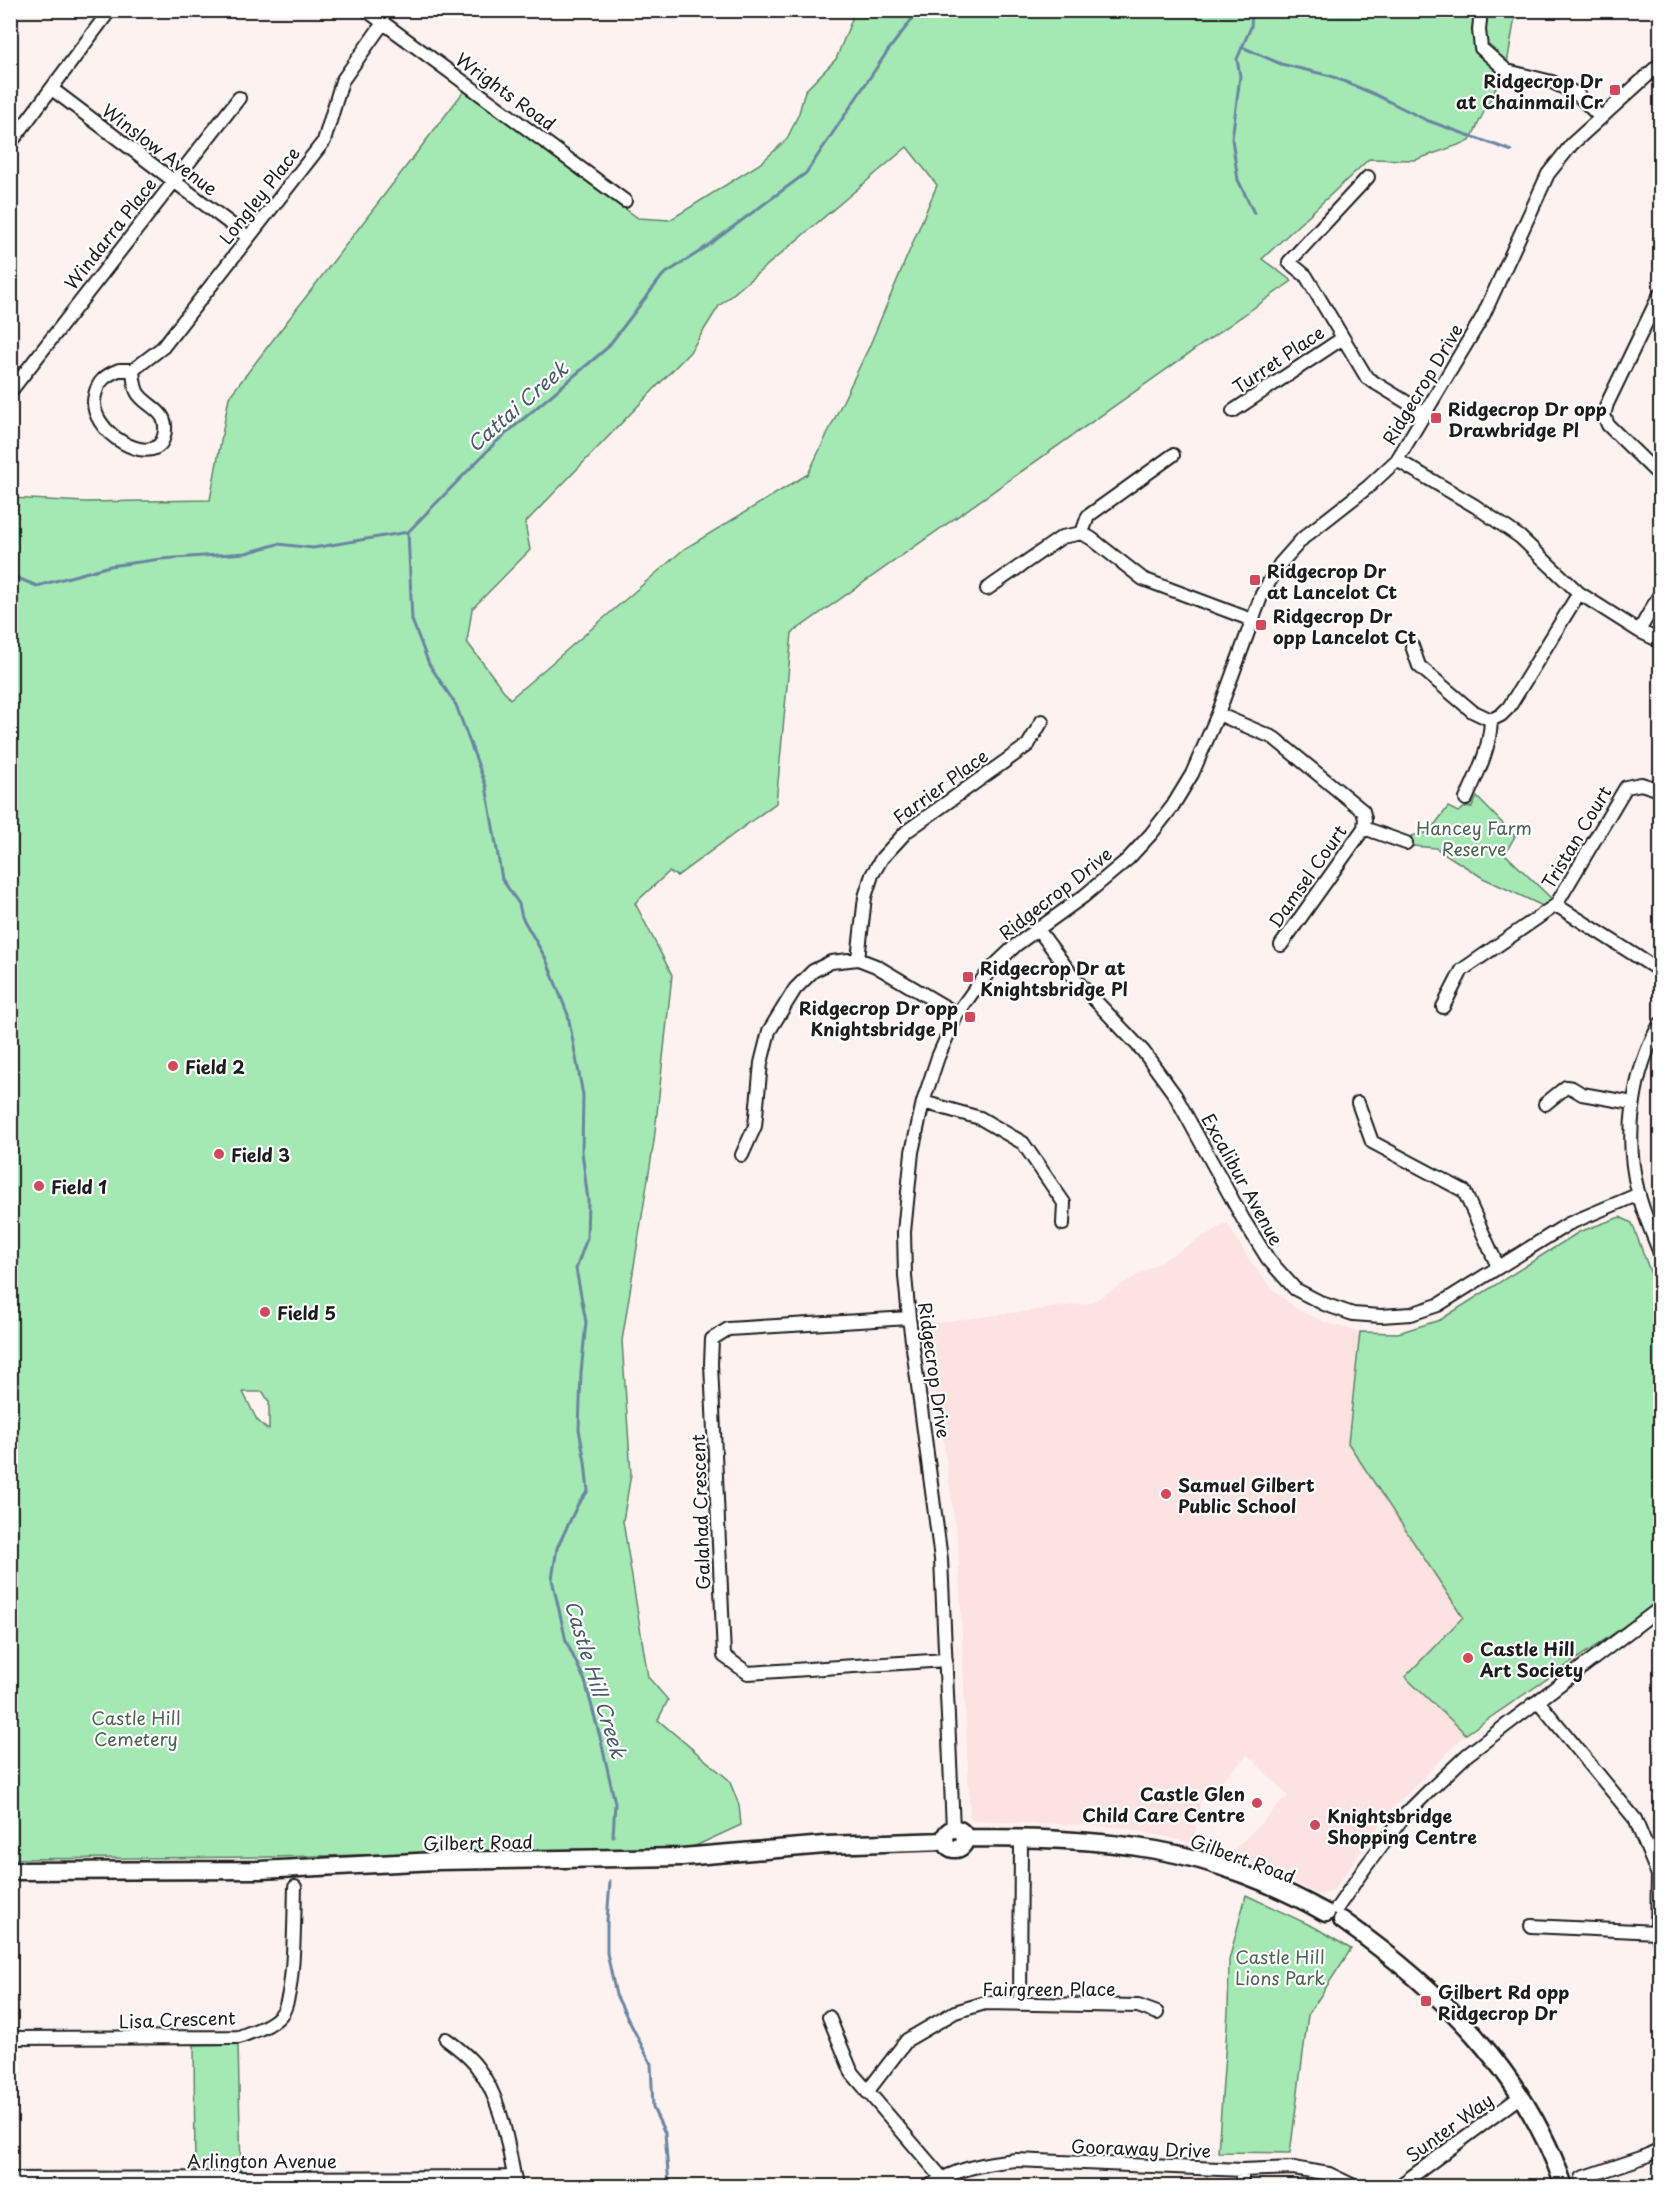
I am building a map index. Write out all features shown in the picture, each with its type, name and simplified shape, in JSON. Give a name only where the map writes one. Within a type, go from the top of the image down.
[{"type":"main road","name":"Gilbert Road","points":[[10,1870],[260,1870],[436,1861],[682,1857],[954,1836],[1095,1842],[1158,1850],[1221,1867],[1335,1914],[1408,1970],[1450,2008],[1497,2061],[1521,2096],[1544,2140],[1564,2187]]},
{"type":"street","points":[[10,144],[110,10]]},
{"type":"street","name":"Wrights Road","points":[[366,10],[625,201]]},
{"type":"street","points":[[1481,10],[1479,30],[1481,48],[1507,71],[1552,82],[1577,94],[1601,118]]},
{"type":"street","name":"Longley Place","points":[[133,370],[163,347],[324,141],[342,81],[383,22]]},
{"type":"street","name":"Ridgecrop Drive","points":[[954,1836],[940,1544],[905,1276],[905,1206],[912,1152],[923,1102],[938,1057],[957,1014],[996,964],[1037,928],[1107,878],[1151,834],[1172,807],[1192,774],[1218,714],[1262,594],[1280,564],[1303,538],[1368,487],[1397,460],[1483,316],[1548,174],[1572,144],[1660,64]]},
{"type":"street","name":"Winslow Avenue","points":[[52,88],[248,237]]},
{"type":"street","name":"Windarra Place","points":[[10,392],[239,98]]},
{"type":"street","points":[[1368,177],[1289,261],[1306,276],[1367,378],[1426,414]]},
{"type":"street","points":[[1660,294],[1607,404],[1604,415],[1608,425],[1660,476]]},
{"type":"street","name":"Turret Place","points":[[1233,411],[1343,338]]},
{"type":"street","points":[[133,370],[139,396],[162,415],[165,435],[160,446],[153,450],[143,450],[111,435],[99,422],[93,409],[96,388],[101,380],[111,373],[133,370]]},
{"type":"street","points":[[1082,534],[1088,516],[1173,455]]},
{"type":"street","points":[[1397,460],[1475,506],[1520,537],[1579,593],[1639,631],[1660,641]]},
{"type":"street","points":[[987,589],[1062,537],[1082,534],[1092,539],[1143,579],[1252,620]]},
{"type":"street","points":[[1491,720],[1501,715],[1509,707],[1579,593]]},
{"type":"street","points":[[1639,631],[1660,594]]},
{"type":"street","points":[[1412,646],[1419,666],[1472,711],[1491,720]]},
{"type":"street","name":"Damsel Court","points":[[1218,714],[1274,738],[1362,811],[1365,819],[1364,828],[1281,945]]},
{"type":"street","points":[[1466,799],[1484,758],[1490,737],[1491,720]]},
{"type":"street","name":"Farrier Place","points":[[858,959],[865,897],[872,875],[882,858],[907,831],[1028,745],[1042,721]]},
{"type":"street","name":"Tristan Court","points":[[1443,1007],[1462,970],[1556,904],[1626,787],[1641,784],[1660,790]]},
{"type":"street","name":"Damsel Court","points":[[1364,828],[1406,843]]},
{"type":"street","name":"Tristan Court","points":[[1556,904],[1660,971]]},
{"type":"street","name":"Excalibur Avenue","points":[[1037,928],[1075,979],[1143,1051],[1175,1095],[1243,1219],[1268,1259],[1295,1289],[1324,1304],[1353,1314],[1382,1316],[1411,1314],[1438,1305],[1568,1224],[1639,1194]]},
{"type":"street","points":[[742,1155],[755,1126],[761,1063],[769,1030],[795,989],[813,971],[831,962],[858,959],[876,966],[957,1014]]},
{"type":"street","points":[[1660,1024],[1644,1062],[1634,1103],[1632,1130],[1639,1194],[1660,1253]]},
{"type":"street","points":[[1545,1104],[1566,1087],[1582,1094],[1634,1103]]},
{"type":"street","points":[[923,1102],[980,1118],[1023,1143],[1064,1203],[1063,1224]]},
{"type":"street","points":[[1358,1103],[1372,1142],[1464,1191],[1498,1267]]},
{"type":"street","name":"Galahad Crescent","points":[[909,1318],[728,1329],[712,1339],[711,1364],[724,1656],[748,1673],[946,1660]]},
{"type":"street","points":[[1335,1914],[1398,1825],[1428,1791],[1467,1755],[1660,1608]]},
{"type":"street","points":[[1532,1926],[1659,1938],[1658,1875],[1635,1819],[1538,1701]]},
{"type":"street","points":[[1020,2004],[1021,1839]]},
{"type":"street","name":"Lisa Crescent","points":[[10,2038],[238,2037],[263,2028],[282,2012],[290,1988],[295,1887]]},
{"type":"street","name":"Fairgreen Place","points":[[867,2092],[907,2040],[955,2012],[984,2003],[1138,2006],[1156,2013]]},
{"type":"street","points":[[829,2017],[852,2073],[942,2178]]},
{"type":"street","points":[[446,2038],[477,2067],[491,2090],[500,2117],[515,2182]]},
{"type":"street","name":"Sunter Way","points":[[1399,2187],[1521,2096]]},
{"type":"street","points":[[1582,2178],[1644,2157],[1660,2149]]},
{"type":"street","name":"Gooraway Drive","points":[[929,2187],[960,2169],[1016,2160],[1242,2170],[1293,2168],[1329,2174],[1354,2187]]},
{"type":"street","points":[[1242,2170],[1242,2187]]},
{"type":"street","name":"Arlington Avenue","points":[[10,2179],[515,2182]]},
{"type":"shaded area","name":"Samuel Gilbert Public School","points":[[1227,1223],[1252,1264],[1272,1288],[1295,1308],[1324,1322],[1360,1332],[1348,1443],[1463,1617],[1405,1677],[1466,1734],[1388,1813],[1333,1890],[1319,1895],[1270,1870],[1230,1854],[1288,1796],[1248,1755],[1201,1801],[1193,1843],[1126,1828],[970,1821],[958,1545],[927,1324],[1090,1303]]},
{"type":"green space","name":"Castle Hill Cemetery","points":[[850,11],[1516,11],[1507,64],[1470,141],[1415,160],[1369,159],[1262,259],[1292,281],[792,633],[776,803],[677,876],[669,872],[635,903],[672,975],[654,1141],[622,1341],[631,1474],[623,1521],[648,1677],[668,1700],[658,1720],[729,1780],[739,1805],[741,1825],[691,1848],[269,1857],[11,1859],[11,498],[85,502],[210,500],[229,397],[464,91],[638,218],[670,220],[761,163],[787,139],[799,113],[805,91],[836,59],[852,19]],"holes":[[[907,147],[937,185],[869,347],[808,474],[684,549],[510,699],[467,642],[472,609],[530,550],[525,523],[690,352],[719,306]],[[243,1392],[263,1392],[269,1402],[269,1429],[257,1420]]]},
{"type":"green space","name":"Hancey Farm Reserve","points":[[1477,797],[1515,836],[1505,854],[1553,900],[1545,907],[1483,878],[1436,848],[1413,846],[1411,836],[1429,832],[1448,807],[1458,812],[1472,807]]},
{"type":"green space","points":[[1620,1217],[1632,1223],[1660,1298],[1660,1602],[1466,1734],[1405,1677],[1463,1617],[1348,1443],[1360,1332],[1398,1333],[1440,1320],[1579,1232]]},
{"type":"green space","name":"Castle Hill Lions Park","points":[[1246,1895],[1316,1928],[1351,1949],[1308,2015],[1290,2153],[1218,2152],[1228,2012],[1229,1960]]},
{"type":"green space","points":[[238,2044],[241,2172],[195,2172],[194,2045]]},
{"type":"waterway","name":"Cattai Creek","points":[[10,575],[37,586],[110,566],[161,559],[246,553],[278,544],[313,548],[408,532],[496,442],[607,348],[663,275],[699,252],[806,173],[887,52],[919,10]]},
{"type":"waterway","points":[[1252,10],[1251,27],[1237,59],[1240,76],[1232,139],[1238,180],[1254,213]]},
{"type":"waterway","points":[[1242,47],[1281,64],[1331,76],[1426,120],[1512,151]]},
{"type":"waterway","name":"Castle Hill Creek","points":[[408,532],[412,620],[429,664],[456,705],[486,786],[502,879],[519,904],[522,917],[546,959],[568,1015],[583,1095],[582,1151],[588,1201],[587,1238],[576,1269],[586,1322],[579,1429],[588,1491],[578,1504],[557,1548],[552,1579],[566,1641],[585,1681],[601,1741],[615,1803],[613,1836]]},
{"type":"waterway","name":"Castle Hill Creek","points":[[610,1881],[607,1953],[616,1995],[651,2064],[653,2108],[665,2133],[669,2186]]},
{"type":"place","name":"Ridgecrop Dr at Chainmail Cr","points":[[1615,90]]},
{"type":"place","name":"Ridgecrop Dr opp Drawbridge Pl","points":[[1436,418]]},
{"type":"place","name":"Ridgecrop Dr at Lancelot Ct","points":[[1255,580]]},
{"type":"place","name":"Ridgecrop Dr opp Lancelot Ct","points":[[1261,625]]},
{"type":"place","name":"Ridgecrop Dr at Knightsbridge Pl","points":[[968,977]]},
{"type":"place","name":"Ridgecrop Dr opp Knightsbridge Pl","points":[[970,1017]]},
{"type":"place","name":"Field 2","points":[[173,1066]]},
{"type":"place","name":"Field 3","points":[[219,1154]]},
{"type":"place","name":"Field 1","points":[[39,1186]]},
{"type":"place","name":"Field 5","points":[[265,1312]]},
{"type":"place","name":"Samuel Gilbert Public School","points":[[1166,1494]]},
{"type":"place","name":"Castle Hill Art Society","points":[[1468,1658]]},
{"type":"place","name":"Castle Glen Child Care Centre","points":[[1257,1803]]},
{"type":"place","name":"Knightsbridge Shopping Centre","points":[[1315,1825]]},
{"type":"place","name":"Gilbert Rd opp Ridgecrop Dr","points":[[1426,2001]]}]
